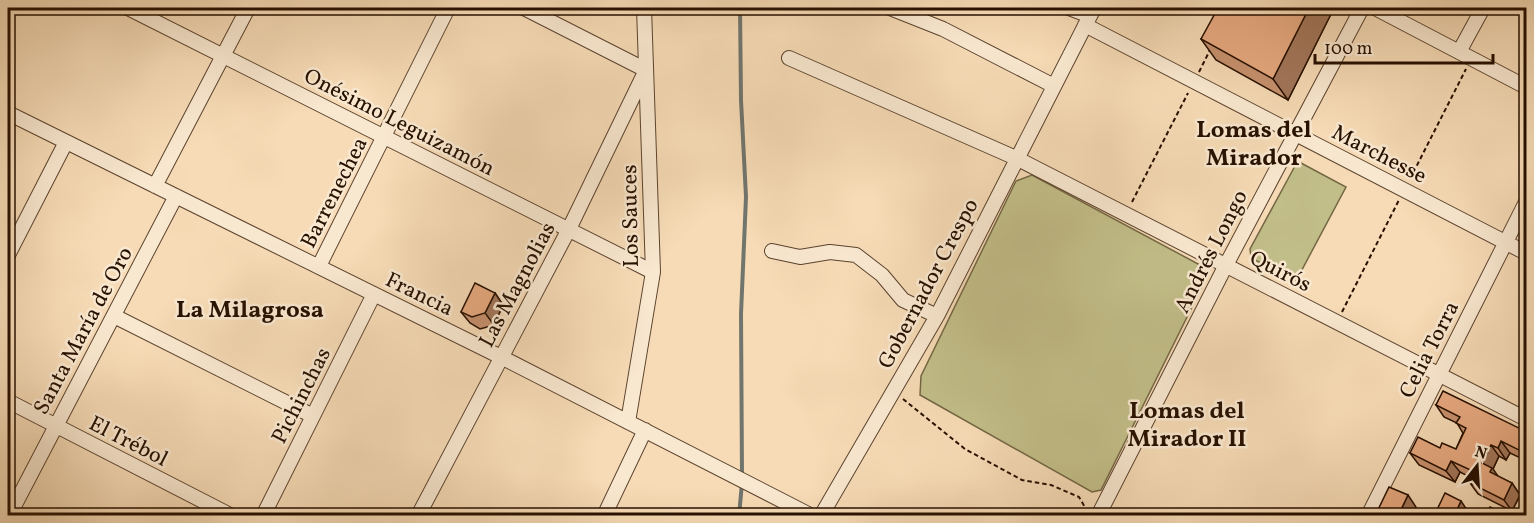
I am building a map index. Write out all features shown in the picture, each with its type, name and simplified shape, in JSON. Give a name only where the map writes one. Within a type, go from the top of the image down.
[{"type":"street","name":"Onésimo Leguizamón","points":[[128,8],[653,272]]},
{"type":"street","points":[[155,186],[248,8]]},
{"type":"street","name":"Barrenechea","points":[[319,266],[448,8]]},
{"type":"street","points":[[524,8],[646,70]]},
{"type":"street","name":"Los Sauces","points":[[628,422],[653,272],[644,8]]},
{"type":"street","points":[[890,8],[943,29],[1054,86]]},
{"type":"street","name":"Marchesse","points":[[1069,8],[1090,16],[1194,81],[1527,254]]},
{"type":"street","name":"Andrés Longo","points":[[1098,516],[1226,265],[1362,8]]},
{"type":"street","points":[[1375,8],[1527,87]]},
{"type":"street","points":[[1459,52],[1483,8]]},
{"type":"street","name":"Gobernador Crespo","points":[[820,516],[937,316],[1090,16]]},
{"type":"street","name":"Quirós","points":[[789,58],[1016,158],[1527,419]]},
{"type":"street","name":"Las Magnolias","points":[[418,516],[569,229],[646,70]]},
{"type":"street","name":"Francia","points":[[8,113],[501,357],[812,516]]},
{"type":"street","points":[[8,255],[66,142]]},
{"type":"street","name":"Santa María de Oro","points":[[9,516],[176,196]]},
{"type":"street","name":"Celia Torra","points":[[1368,516],[1527,202]]},
{"type":"street","points":[[772,251],[800,257],[830,252],[856,255],[882,275],[903,300],[937,316]]},
{"type":"street","name":"Pichinchas","points":[[263,516],[374,294]]},
{"type":"street","points":[[114,316],[312,416]]},
{"type":"street","name":"El Trébol","points":[[8,401],[232,516]]},
{"type":"street","points":[[604,516],[645,430]]},
{"type":"path","points":[[1126,214],[1210,50]]},
{"type":"path","points":[[893,391],[965,449],[1022,480],[1051,485],[1079,497],[1090,516]]},
{"type":"shaded area","points":[[1301,163],[1346,187],[1296,281],[1251,258],[1250,249],[1295,166]]},
{"type":"shaded area","points":[[1032,175],[1200,265],[1204,283],[1101,490],[1092,492],[920,395],[921,376],[1016,181]]},
{"type":"building","points":[[1218,8],[1309,8],[1273,79],[1201,39]]},
{"type":"building","points":[[475,283],[495,293],[485,313],[472,317],[461,312]]},
{"type":"building","points":[[1443,391],[1527,432],[1527,454],[1501,441],[1498,448],[1491,445],[1482,463],[1492,468],[1490,472],[1512,483],[1504,500],[1470,483],[1475,472],[1451,461],[1446,471],[1410,453],[1418,437],[1440,448],[1442,443],[1456,449],[1466,428],[1456,423],[1460,417],[1436,405]]},
{"type":"building","points":[[1389,487],[1408,495],[1398,516],[1375,516]]},
{"type":"building","points":[[1445,493],[1461,501],[1454,516],[1434,516]]},
{"type":"building","points":[[1490,507],[1508,516],[1485,516]]},
{"type":"waterway","points":[[740,8],[741,100],[746,197],[741,314],[742,476]]},
{"type":"waterway","points":[[739,516],[742,483]]},
{"type":"district","name":"Lomas del Mirador","points":[[1254,143]]},
{"type":"district","name":"La Milagrosa","points":[[250,309]]},
{"type":"district","name":"Lomas del Mirador II","points":[[1187,424]]}]
